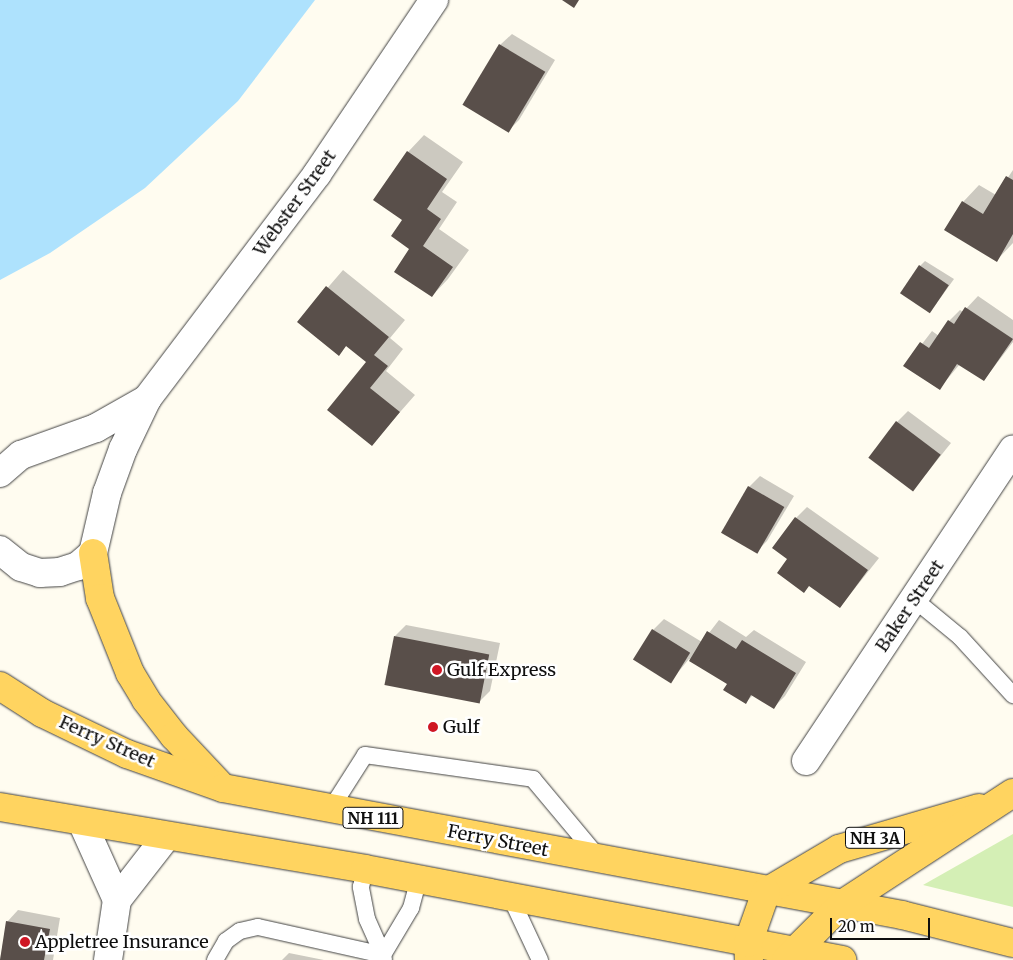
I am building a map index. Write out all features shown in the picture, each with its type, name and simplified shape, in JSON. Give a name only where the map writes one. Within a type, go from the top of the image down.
[{"type":"main road","points":[[93,553],[100,598],[130,673],[174,736],[223,788]]},
{"type":"main road","name":"Ferry Street","points":[[0,686],[42,713],[127,754],[223,788],[766,892],[902,915],[1013,943]]},
{"type":"main road","name":"NH 3A","points":[[766,892],[839,850],[1003,799]]},
{"type":"main road","name":"NH 3A","points":[[790,956],[841,905],[945,840],[1003,799]]},
{"type":"main road","points":[[0,807],[166,837],[365,869],[510,896],[749,951],[842,960]]},
{"type":"main road","points":[[749,951],[766,892]]},
{"type":"street","name":"Webster Street","points":[[93,553],[107,493],[123,449],[147,399],[317,174],[434,0]]},
{"type":"street","name":"Webster Street","points":[[0,472],[21,455],[96,428],[147,399]]},
{"type":"street","name":"Baker Street","points":[[806,761],[915,600],[1013,450]]},
{"type":"street","points":[[0,550],[21,567],[40,573],[60,572],[78,566],[93,553]]},
{"type":"street","points":[[82,822],[116,900]]},
{"type":"street","points":[[108,960],[116,900],[166,837]]},
{"type":"lane","points":[[915,600],[960,637],[1013,695]]},
{"type":"lane","points":[[330,810],[365,756],[533,779],[601,861]]},
{"type":"lane","points":[[365,869],[361,887],[367,919],[384,957]]},
{"type":"lane","points":[[384,957],[411,908],[420,879]]},
{"type":"lane","points":[[510,896],[540,960]]},
{"type":"lane","points":[[215,960],[233,936],[240,931],[258,927],[384,957]]},
{"type":"green space","points":[[1013,834],[1013,907],[923,885]]},
{"type":"water","points":[[0,0],[315,0],[238,101],[145,188],[50,253],[0,280]]},
{"type":"building","points":[[562,0],[579,0],[574,8]]},
{"type":"building","points":[[499,44],[545,72],[509,133],[462,105]]},
{"type":"building","points":[[407,151],[447,179],[427,209],[441,219],[423,246],[453,267],[432,297],[394,272],[409,249],[391,236],[402,220],[373,200]]},
{"type":"building","points":[[1006,176],[1013,180],[1013,234],[997,262],[944,230],[962,201],[983,214]]},
{"type":"building","points":[[919,265],[949,285],[930,313],[900,293]]},
{"type":"building","points":[[326,286],[389,337],[374,355],[388,366],[370,388],[400,412],[372,446],[327,410],[366,362],[346,346],[339,356],[297,322]]},
{"type":"building","points":[[965,307],[1013,339],[984,381],[957,364],[940,390],[903,366],[920,342],[929,348],[948,320],[954,324]]},
{"type":"building","points":[[896,421],[941,455],[913,491],[868,458]]},
{"type":"building","points":[[748,486],[784,507],[757,554],[721,533]]},
{"type":"building","points":[[795,517],[868,570],[840,608],[809,586],[804,593],[777,573],[787,559],[772,548]]},
{"type":"building","points":[[652,629],[690,653],[671,683],[633,660]]},
{"type":"building","points":[[707,631],[736,649],[742,640],[796,673],[774,709],[751,695],[746,704],[723,690],[727,684],[689,661]]},
{"type":"building","name":"Gulf Express","points":[[394,636],[489,655],[480,704],[384,685]]},
{"type":"building","name":"Appletree Insurance","points":[[6,921],[50,929],[44,960],[0,960]]},
{"type":"place","name":"Gulf Express","points":[[437,670]]},
{"type":"place","name":"Gulf","points":[[433,727]]},
{"type":"place","name":"Appletree Insurance","points":[[25,942]]}]
